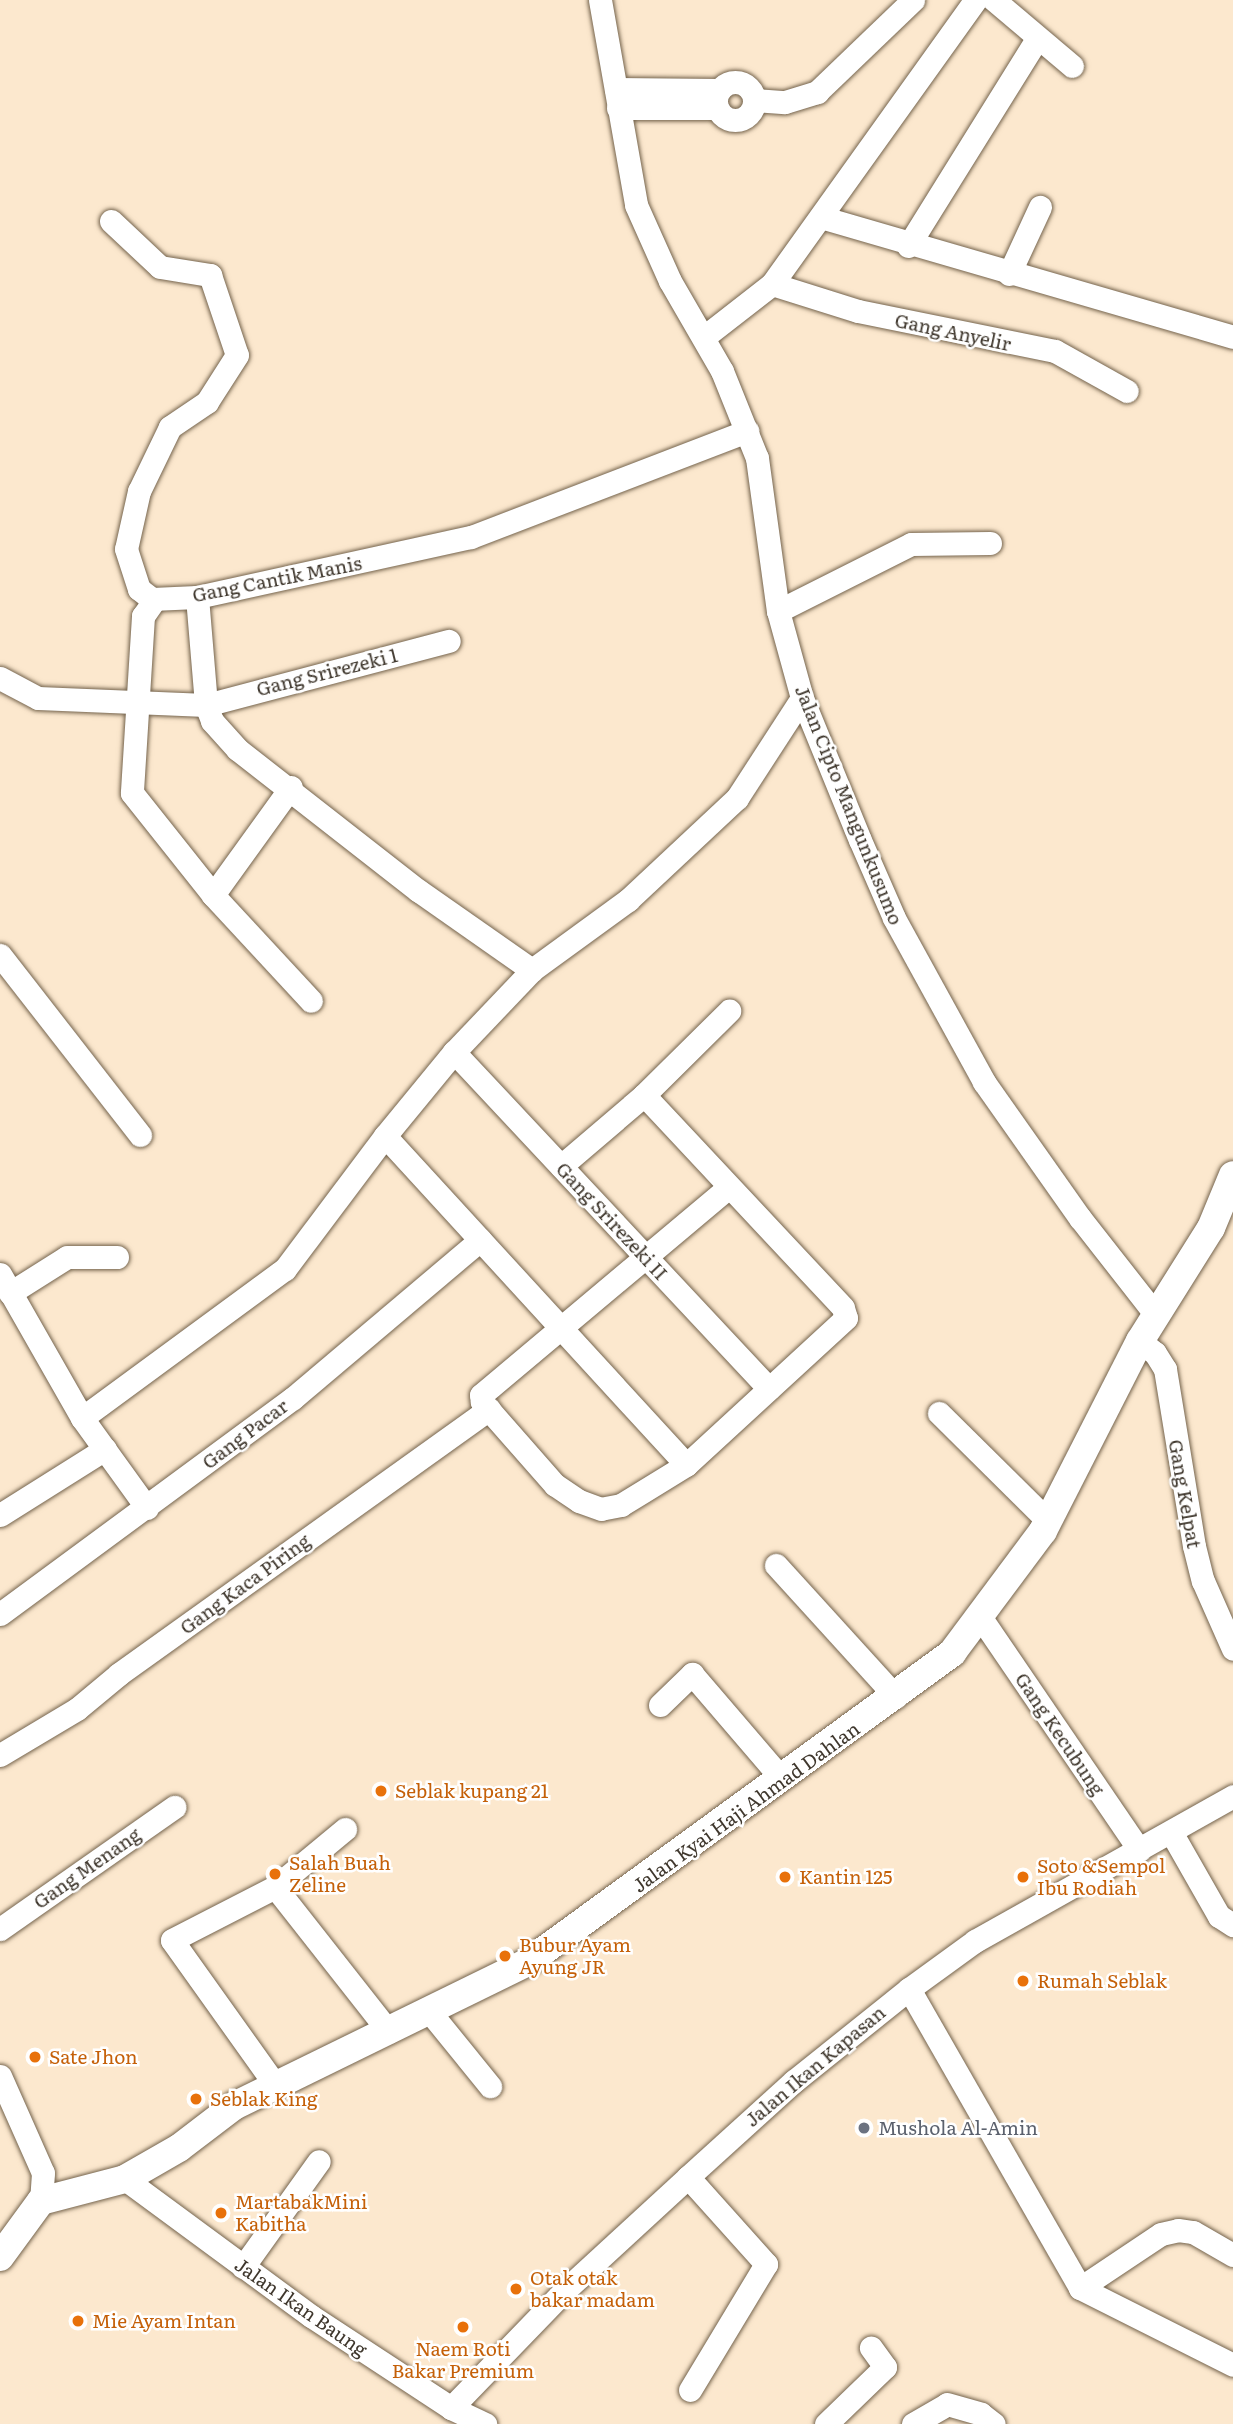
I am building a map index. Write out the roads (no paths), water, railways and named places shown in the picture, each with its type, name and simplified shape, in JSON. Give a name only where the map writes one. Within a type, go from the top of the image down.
[{"type":"main road","name":"Jalan Kyai Haji Ahmad Dahlan","points":[[41,2201],[125,2179],[179,2148],[234,2106],[389,2032],[539,1954],[897,1697],[952,1653],[981,1618],[1048,1521],[1140,1341],[1211,1228],[1232,1181]]},
{"type":"main road","points":[[0,2257],[22,2221],[41,2201]]},
{"type":"street","name":"Jalan Cipto Mangunkusumo","points":[[600,0],[636,205],[670,281],[704,337],[747,431],[764,485],[778,611],[802,698],[894,918],[959,1041],[1044,1170],[1156,1315]]},
{"type":"street","points":[[617,98],[718,99],[729,83],[740,82],[750,89],[754,100],[785,102],[817,92],[913,0]]},
{"type":"street","points":[[704,337],[772,284],[824,218],[975,0]]},
{"type":"street","points":[[994,0],[1072,66]]},
{"type":"street","points":[[908,246],[1037,39]]},
{"type":"street","points":[[1009,274],[1040,207]]},
{"type":"street","points":[[824,218],[908,246],[1102,296],[1233,337]]},
{"type":"street","points":[[111,221],[160,267],[210,275],[237,355],[207,401],[170,427],[139,491],[126,549],[139,589],[155,599],[143,616],[132,793],[213,895],[312,1001]]},
{"type":"street","name":"Gang Anyelir","points":[[772,284],[858,311],[1055,351],[1127,391]]},
{"type":"street","name":"Gang Cantik Manis","points":[[155,599],[197,597],[471,537],[747,431]]},
{"type":"street","points":[[778,611],[911,544],[990,543]]},
{"type":"street","points":[[197,597],[206,705],[212,721],[237,749],[291,787],[419,891],[532,970]]},
{"type":"street","name":"Gang Srirezeki 1","points":[[0,678],[38,698],[206,705],[449,641]]},
{"type":"street","points":[[82,1418],[285,1269],[385,1136],[454,1052],[532,970],[628,900],[737,798],[802,698]]},
{"type":"street","points":[[213,895],[291,787]]},
{"type":"street","points":[[0,955],[141,1135]]},
{"type":"street","points":[[561,1166],[643,1095],[730,1011]]},
{"type":"street","name":"Gang Srirezeki II","points":[[454,1052],[769,1389]]},
{"type":"street","points":[[643,1095],[727,1188],[846,1311],[836,1329],[686,1465],[610,1509],[590,1506],[555,1485],[481,1400],[484,1391],[562,1329],[727,1188]]},
{"type":"street","points":[[385,1136],[686,1465]]},
{"type":"street","name":"Gang Pacar","points":[[0,1614],[293,1398],[481,1240]]},
{"type":"street","points":[[117,1257],[67,1257],[5,1283],[82,1418],[147,1508]]},
{"type":"street","name":"Gang Kelpat","points":[[1140,1341],[1155,1353],[1165,1369],[1194,1546],[1203,1581],[1233,1649]]},
{"type":"street","name":"Gang Kaca Piring","points":[[0,1755],[77,1709],[118,1674],[489,1409]]},
{"type":"street","points":[[939,1413],[1048,1521]]},
{"type":"street","points":[[0,1514],[105,1449]]},
{"type":"street","points":[[776,1565],[897,1697]]},
{"type":"street","name":"Gang Kecubung","points":[[981,1618],[1139,1850]]},
{"type":"street","points":[[660,1705],[692,1674],[782,1779]]},
{"type":"street","name":"Jalan Ikan Kapasan","points":[[466,2417],[563,2292],[793,2081],[909,1989],[975,1941],[1233,1796]]},
{"type":"street","name":"Gang Menang","points":[[0,1929],[174,1807]]},
{"type":"street","points":[[276,2085],[172,1940],[275,1887],[345,1829]]},
{"type":"street","points":[[1171,1832],[1219,1916],[1233,1925]]},
{"type":"street","points":[[275,1887],[389,2032]]},
{"type":"street","points":[[909,1989],[1080,2288],[1233,2365]]},
{"type":"street","points":[[429,2011],[490,2086]]},
{"type":"street","points":[[0,2076],[43,2173],[41,2201]]},
{"type":"street","points":[[243,2267],[319,2161]]},
{"type":"street","points":[[688,2177],[766,2264],[690,2390]]},
{"type":"street","name":"Jalan Ikan Baung","points":[[125,2179],[243,2267],[466,2417]]},
{"type":"street","points":[[1080,2288],[1170,2232],[1193,2232],[1233,2255]]},
{"type":"street","points":[[826,2424],[885,2367],[872,2348]]},
{"type":"street","points":[[913,2424],[947,2404],[981,2414],[994,2424]]},
{"type":"place","name":"Seblak kupang 21","points":[[381,1791]]},
{"type":"place","name":"Salah Buah Zeline","points":[[275,1874]]},
{"type":"place","name":"Kantin 125","points":[[785,1877]]},
{"type":"place","name":"Soto &Sempol Ibu Rodiah","points":[[1023,1877]]},
{"type":"place","name":"Bubur Ayam Ayung JR","points":[[505,1956]]},
{"type":"place","name":"Rumah Seblak","points":[[1023,1981]]},
{"type":"place","name":"Sate Jhon","points":[[35,2057]]},
{"type":"place","name":"Seblak King","points":[[196,2099]]},
{"type":"place","name":"Mushola Al-Amin","points":[[864,2128]]},
{"type":"place","name":"MartabakMini Kabitha","points":[[221,2213]]},
{"type":"place","name":"Otak otak bakar madam","points":[[516,2289]]},
{"type":"place","name":"Mie Ayam Intan","points":[[78,2321]]},
{"type":"place","name":"Naem Roti Bakar Premium","points":[[463,2327]]}]
